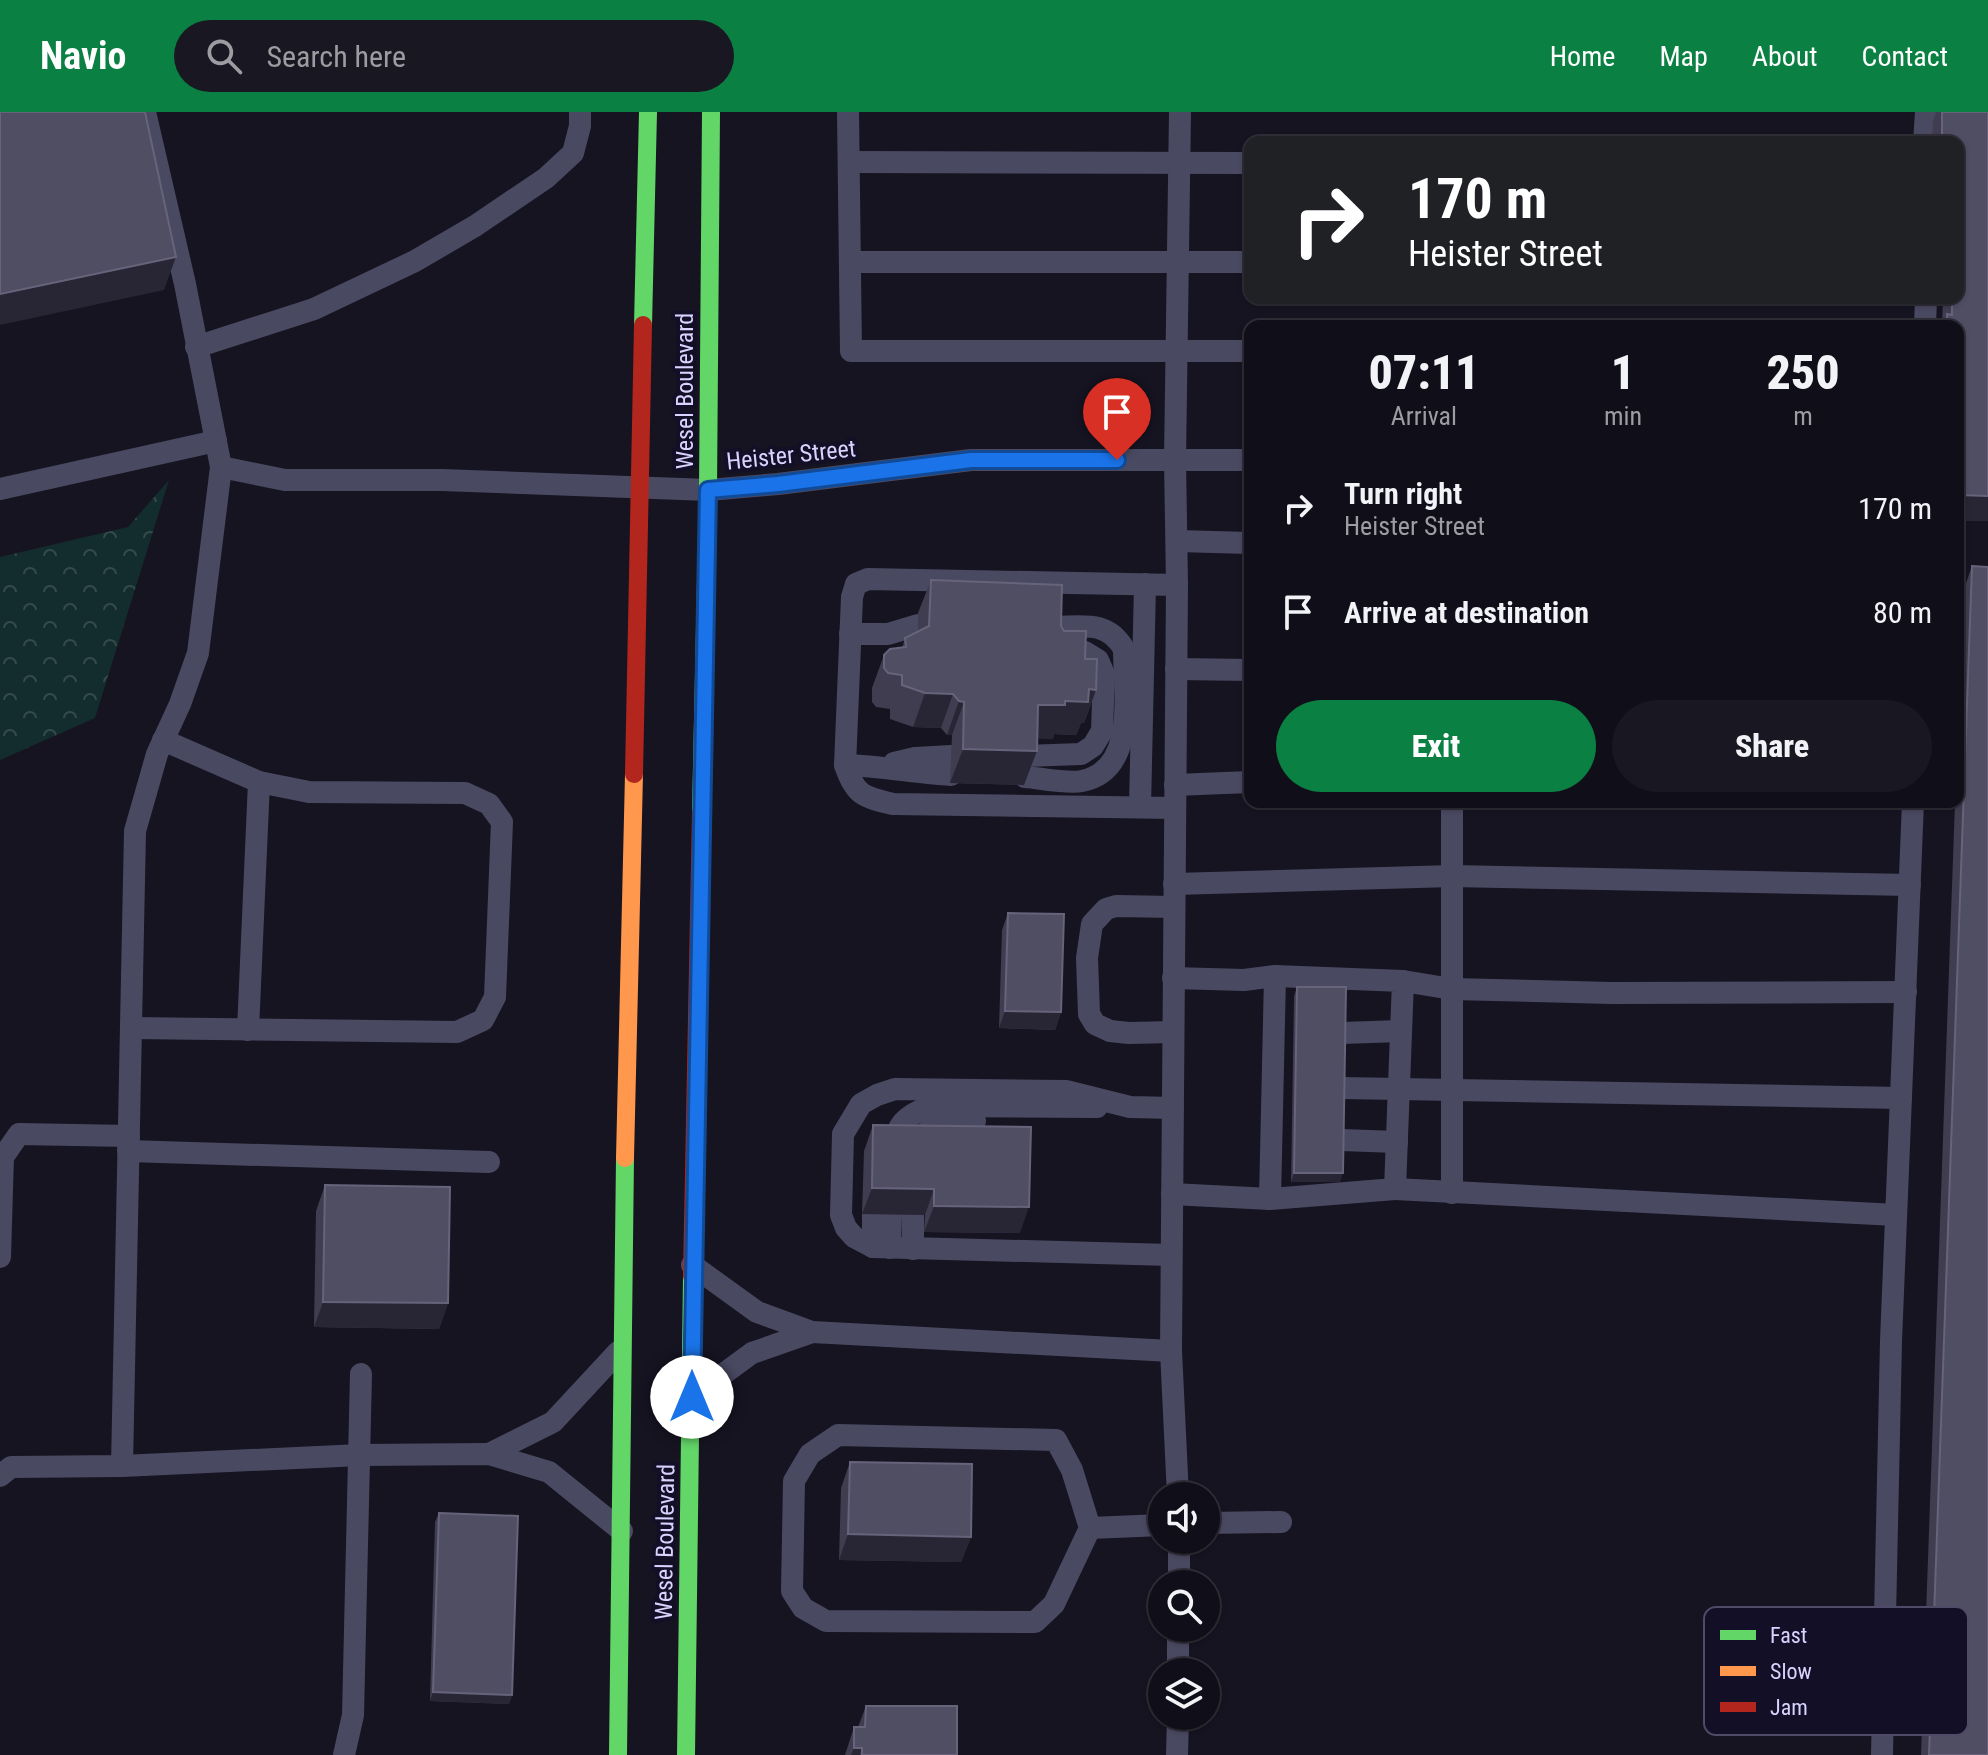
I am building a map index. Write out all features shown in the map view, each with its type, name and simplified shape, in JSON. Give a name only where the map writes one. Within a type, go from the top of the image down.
[{"type":"main road","name":"Wesel Boulevard","points":[[618,1755],[623,1532],[621,1348],[648,112]]},
{"type":"main road","name":"Wesel Boulevard","points":[[686,1755],[692,1265],[708,490],[711,121]]},
{"type":"lane","points":[[122,1466],[135,831],[163,740],[198,653],[221,467],[185,284],[145,112]]},
{"type":"lane","points":[[196,347],[314,309],[415,261],[475,226],[546,178],[573,153],[580,112]]},
{"type":"lane","points":[[848,112],[851,351],[1244,351]]},
{"type":"lane","points":[[1177,1482],[1171,1351],[1171,1255],[1180,112]]},
{"type":"lane","points":[[1924,136],[1926,112]]},
{"type":"lane","points":[[849,162],[1244,163]]},
{"type":"lane","points":[[850,262],[1244,262]]},
{"type":"lane","points":[[0,489],[216,441]]},
{"type":"lane","name":"Heister Street","points":[[221,467],[285,480],[442,480],[708,490],[971,460],[1244,460]]},
{"type":"lane","points":[[1177,541],[1244,543]]},
{"type":"lane","points":[[1174,808],[893,804],[869,799],[852,786],[845,765],[852,597],[856,584],[868,579],[1177,585]]},
{"type":"lane","points":[[1140,807],[1145,584]]},
{"type":"lane","points":[[850,634],[888,634],[918,625]]},
{"type":"lane","points":[[1050,650],[1085,652],[1098,660],[1104,674],[1102,731],[1093,746],[1081,754],[1025,767],[1082,781],[1099,773],[1116,757],[1124,740],[1124,649],[1117,636],[1100,627],[1051,627]]},
{"type":"lane","points":[[888,634],[918,648]]},
{"type":"lane","points":[[1176,669],[1244,670]]},
{"type":"lane","points":[[131,1028],[457,1032],[483,1020],[495,997],[502,822],[489,804],[465,793],[309,792],[259,782],[163,740]]},
{"type":"lane","points":[[845,765],[881,766],[915,758],[951,765]]},
{"type":"lane","points":[[248,1030],[259,782]]},
{"type":"lane","points":[[1175,785],[1244,782]]},
{"type":"lane","points":[[1452,808],[1452,1193]]},
{"type":"lane","points":[[1886,1607],[1896,1215],[1913,808]]},
{"type":"lane","points":[[1174,884],[1452,876],[1910,885]]},
{"type":"lane","points":[[1173,1032],[1129,1033],[1101,1029],[1089,1014],[1087,958],[1092,924],[1106,909],[1116,906],[1174,907]]},
{"type":"lane","points":[[1173,978],[1244,980],[1275,976],[1403,981],[1452,989],[1612,993],[1906,992]]},
{"type":"lane","points":[[1270,1199],[1281,1141],[1283,1033],[1275,976]]},
{"type":"lane","points":[[1395,1189],[1403,981]]},
{"type":"lane","points":[[1342,1033],[1401,1031]]},
{"type":"lane","points":[[1342,1088],[1901,1098]]},
{"type":"lane","points":[[1130,1107],[1066,1091],[895,1089],[877,1095],[861,1104],[843,1134],[841,1215],[854,1237],[892,1248],[1171,1255]]},
{"type":"lane","points":[[883,1151],[904,1121],[930,1106],[1173,1108]]},
{"type":"lane","points":[[916,1151],[927,1130],[948,1121],[1063,1122],[1130,1107]]},
{"type":"lane","points":[[0,1257],[3,1157],[19,1134],[128,1144],[489,1162]]},
{"type":"lane","points":[[1341,1140],[1397,1142]]},
{"type":"lane","points":[[1172,1194],[1270,1199],[1395,1189],[1896,1215]]},
{"type":"lane","points":[[892,1248],[892,1214],[892,1248]]},
{"type":"lane","points":[[692,1265],[757,1312],[812,1332],[1171,1351]]},
{"type":"lane","points":[[692,1397],[752,1353],[812,1332]]},
{"type":"lane","points":[[489,1454],[553,1422],[621,1348]]},
{"type":"lane","points":[[344,1755],[353,1715],[361,1374]]},
{"type":"lane","points":[[838,1435],[1056,1440],[1072,1470],[1090,1528],[1054,1604],[1035,1622],[826,1621],[803,1608],[792,1591],[794,1481],[810,1454],[838,1435]]},
{"type":"lane","points":[[4,1470],[360,1455],[489,1454],[549,1472],[623,1532]]},
{"type":"lane","points":[[1220,1523],[1281,1522]]},
{"type":"lane","points":[[1090,1528],[1148,1526]]},
{"type":"lane","points":[[1177,1755],[1178,1730]]},
{"type":"lane","points":[[1882,1755],[1883,1735]]},
{"type":"green space","points":[[169,480],[95,718],[0,760],[0,557],[128,527]]},
{"type":"building","points":[[0,112],[145,112],[176,257],[0,294]]},
{"type":"building","points":[[1942,112],[1988,112],[1988,496],[1964,495],[1964,320],[1947,320],[1947,314],[1952,315],[1952,304],[1964,304],[1964,136],[1942,136]]},
{"type":"building","points":[[1972,566],[1988,567],[1988,1755],[1929,1755],[1930,1735],[1968,1735],[1968,1607],[1934,1607]]},
{"type":"building","points":[[931,580],[1062,585],[1061,626],[1064,631],[1086,631],[1085,659],[1097,659],[1096,690],[1089,689],[1088,702],[1038,705],[1037,751],[963,749],[964,702],[953,694],[925,693],[902,685],[902,675],[888,673],[884,668],[884,655],[890,649],[906,647],[905,638],[929,626]]},
{"type":"building","points":[[1008,913],[1064,914],[1061,1012],[1005,1011]]},
{"type":"building","points":[[1297,987],[1346,987],[1343,1173],[1294,1173]]},
{"type":"building","points":[[873,1125],[1031,1127],[1029,1207],[934,1206],[934,1189],[872,1188]]},
{"type":"building","points":[[325,1185],[450,1187],[448,1303],[323,1302]]},
{"type":"building","points":[[850,1462],[972,1464],[971,1537],[848,1534]]},
{"type":"building","points":[[439,1513],[518,1516],[512,1695],[433,1692]]},
{"type":"building","points":[[866,1706],[957,1706],[957,1755],[862,1755],[862,1748],[854,1748],[854,1727],[865,1727]]},
{"type":"traffic: fast","points":[[643,325],[648,112]]},
{"type":"traffic: fast","points":[[701,812],[711,112]]},
{"type":"traffic: fast","points":[[618,1755],[625,1158]]},
{"type":"traffic: fast","points":[[686,1755],[692,1276]]},
{"type":"traffic: slow","points":[[625,1158],[634,774]]},
{"type":"traffic: jam","points":[[634,774],[643,325]]},
{"type":"traffic: jam","points":[[692,1276],[701,812]]},
{"type":"route","points":[[692,1397],[708,490],[971,460],[1117,460]]}]
